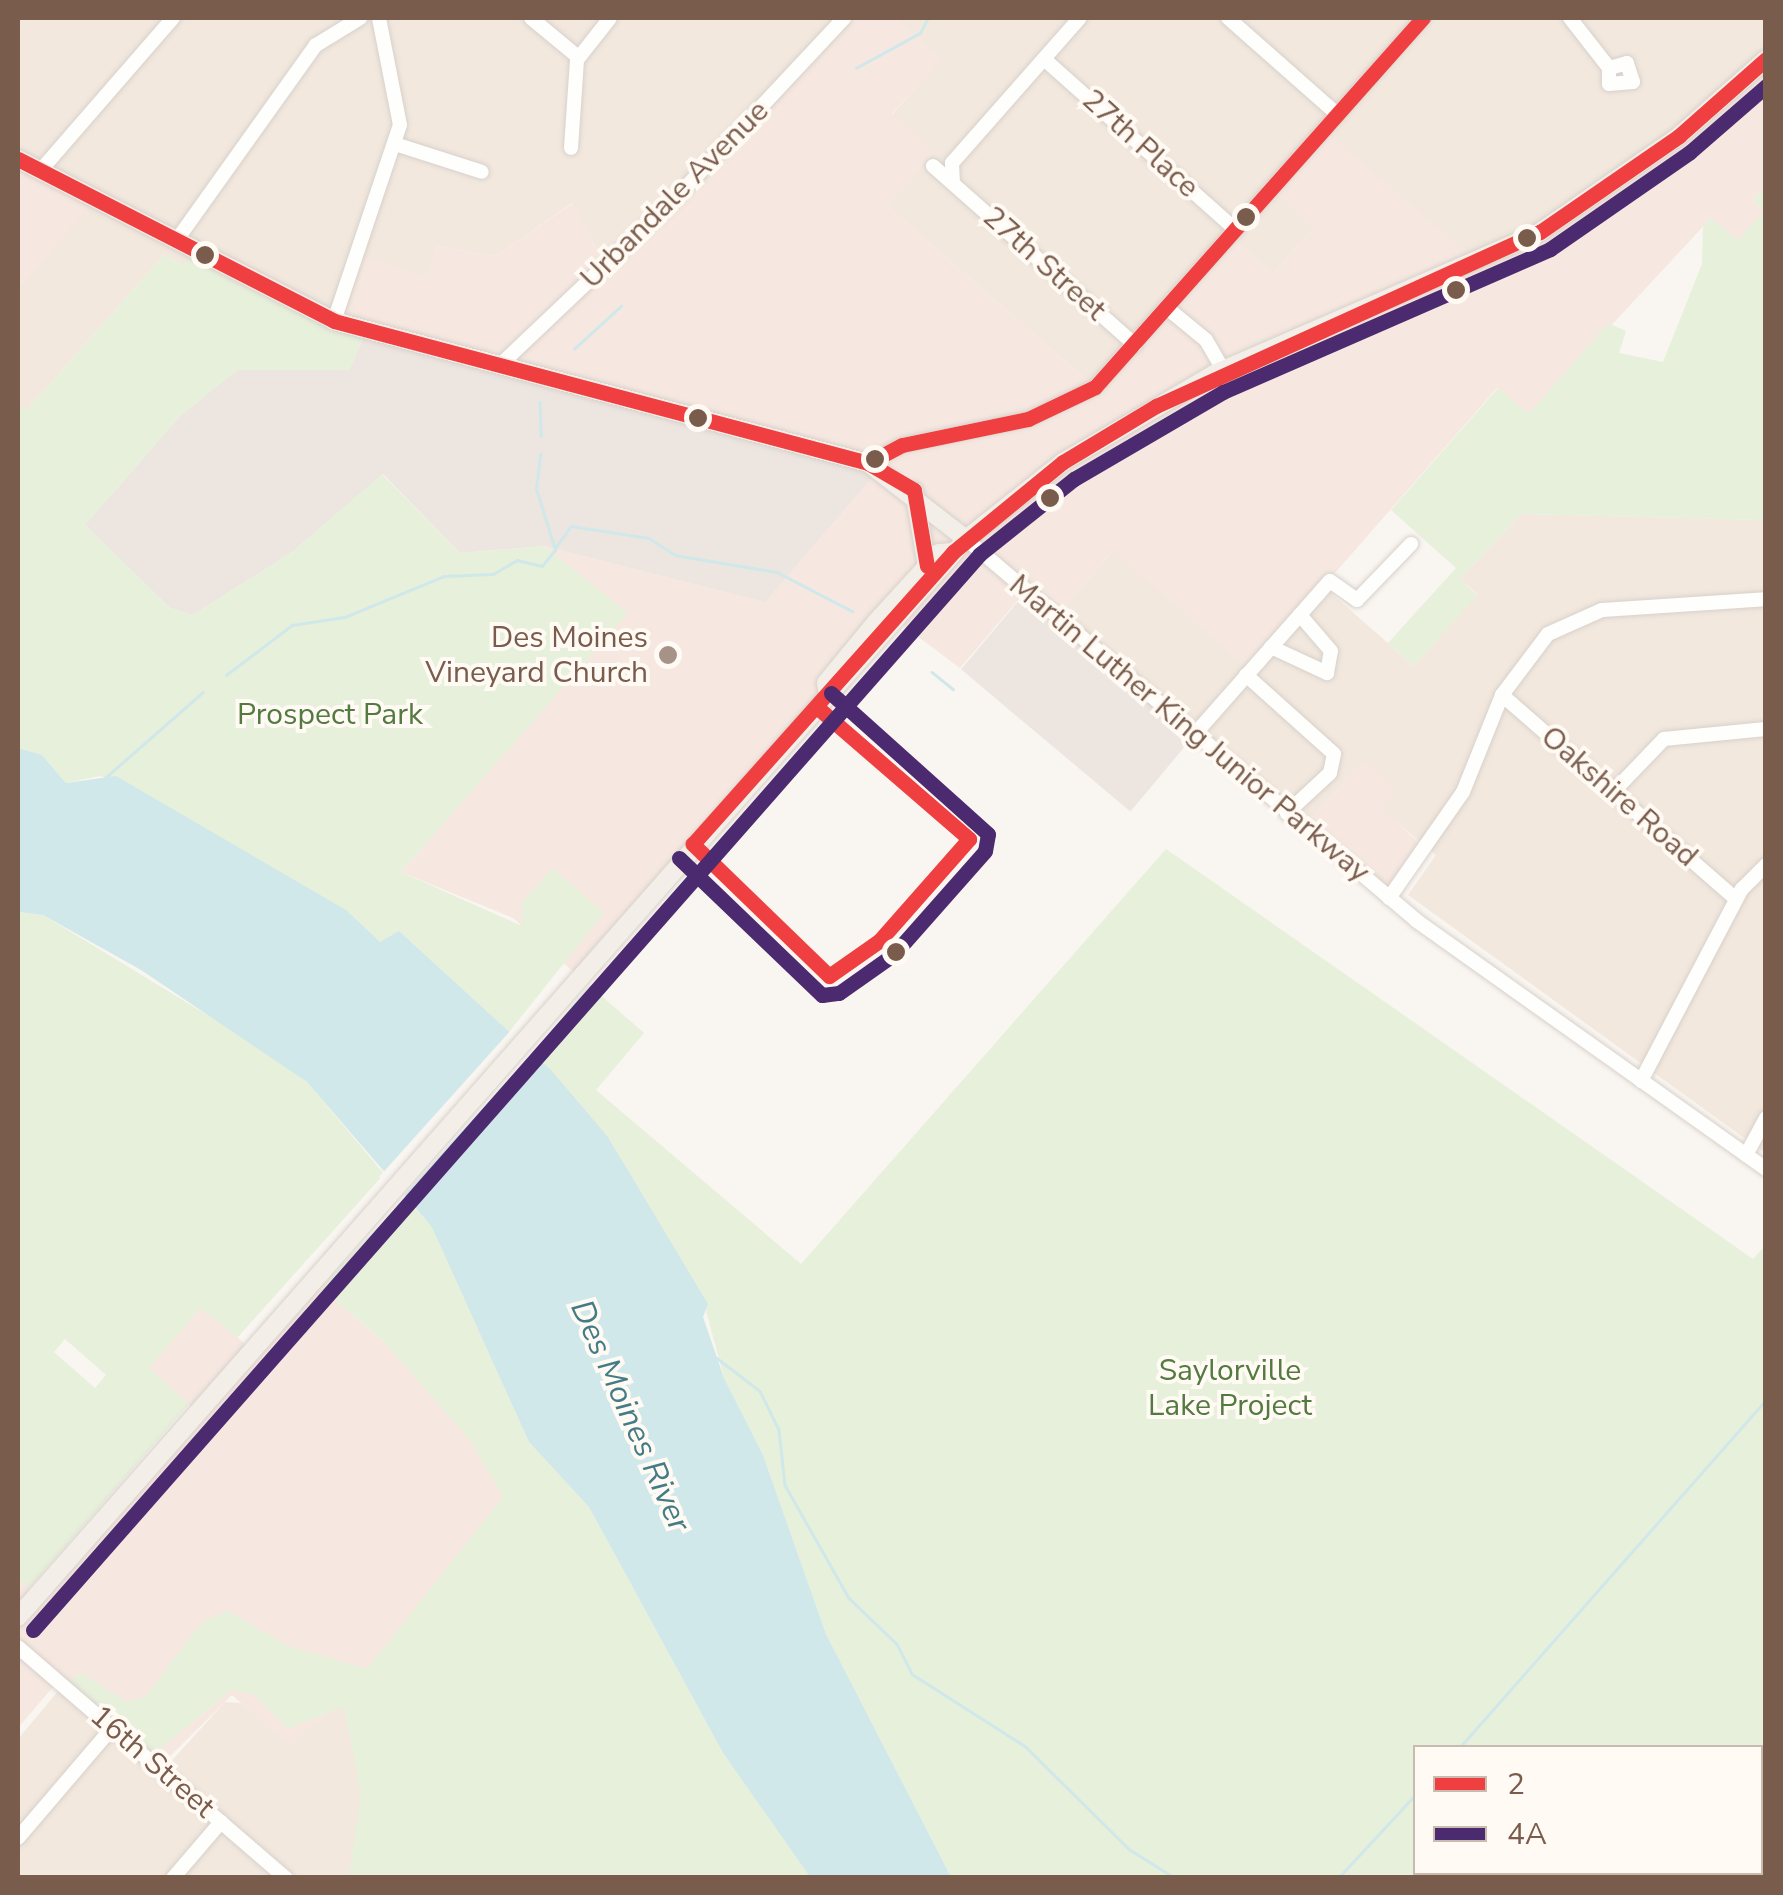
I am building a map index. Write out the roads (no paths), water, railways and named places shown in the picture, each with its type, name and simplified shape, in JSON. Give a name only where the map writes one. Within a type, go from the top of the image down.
[{"type":"main road","points":[[828,694],[826,684],[927,566],[960,545],[1063,462],[1222,370],[1540,232],[1679,136],[1763,65]]},
{"type":"main road","name":"Martin Luther King Junior Parkway","points":[[18,159],[334,321],[868,462],[914,490],[960,545]]},
{"type":"main road","points":[[914,490],[927,566]]},
{"type":"main road","points":[[18,1617],[960,545]]},
{"type":"street","points":[[40,170],[173,18]]},
{"type":"street","points":[[176,241],[316,45],[360,18]]},
{"type":"street","points":[[334,321],[395,144],[402,106],[380,18]]},
{"type":"street","points":[[530,18],[578,57]]},
{"type":"street","points":[[571,148],[578,57],[610,18]]},
{"type":"street","name":"Urbandale Avenue","points":[[500,366],[672,202],[844,18]]},
{"type":"street","points":[[953,184],[952,163],[1080,18]]},
{"type":"street","points":[[1228,18],[1338,114]]},
{"type":"street","points":[[868,462],[902,444],[1044,413],[1094,386],[1135,345],[1423,18]]},
{"type":"street","points":[[1570,18],[1609,68]]},
{"type":"street","name":"27th Place","points":[[1044,59],[1236,230]]},
{"type":"street","points":[[395,144],[482,172]]},
{"type":"street","name":"27th Street","points":[[933,166],[1135,345]]},
{"type":"street","points":[[1167,308],[1206,340],[1222,370]]},
{"type":"street","points":[[1194,734],[1330,581],[1358,600],[1411,544]]},
{"type":"street","name":"Martin Luther King Junior Parkway","points":[[960,545],[1389,898],[1766,1168]]},
{"type":"street","points":[[1389,898],[1475,772],[1502,695],[1530,652],[1581,616],[1766,599]]},
{"type":"street","points":[[1271,647],[1327,674],[1331,652],[1300,615]]},
{"type":"street","points":[[1246,675],[1334,754],[1330,773],[1287,813]]},
{"type":"street","name":"Oakshire Road","points":[[1502,695],[1736,899]]},
{"type":"street","points":[[1614,792],[1664,739],[1766,729]]},
{"type":"street","points":[[1642,1081],[1736,899],[1766,865]]},
{"type":"street","points":[[1746,1155],[1766,1118]]},
{"type":"street","name":"16th Street","points":[[18,1647],[286,1878]]},
{"type":"street","points":[[18,1838],[112,1728]]},
{"type":"street","points":[[173,1878],[221,1822]]},
{"type":"water","name":"Des Moines River","points":[[18,748],[42,755],[66,783],[116,776],[346,910],[380,942],[399,931],[551,1070],[608,1137],[708,1304],[703,1317],[724,1378],[763,1455],[826,1634],[951,1877],[810,1877],[723,1753],[589,1507],[529,1442],[432,1227],[307,1082],[141,970],[43,915],[18,912]]},
{"type":"waterway","points":[[856,68],[920,33],[928,18]]},
{"type":"waterway","points":[[574,349],[621,306]]},
{"type":"waterway","points":[[540,402],[541,436]]},
{"type":"waterway","points":[[226,675],[292,625],[345,617],[444,576],[493,574],[517,560],[542,566],[555,550],[536,489],[540,454]]},
{"type":"waterway","points":[[555,548],[571,526],[649,538],[675,555],[777,572],[852,611]]},
{"type":"waterway","points":[[932,672],[953,689]]},
{"type":"waterway","points":[[105,778],[203,692]]},
{"type":"waterway","points":[[717,1358],[760,1391],[779,1430],[785,1485],[849,1598],[897,1644],[912,1674],[1025,1746],[1129,1849],[1175,1878]]},
{"type":"waterway","points":[[1462,1745],[1766,1400]]},
{"type":"waterway","points":[[1338,1878],[1413,1797]]},
{"type":"place","name":"Des Moines Vineyard Church","points":[[668,655]]},
{"type":"park label","name":"Prospect Park","points":[[330,715]]},
{"type":"park label","name":"Saylorville Lake Project","points":[[1230,1388]]}]
